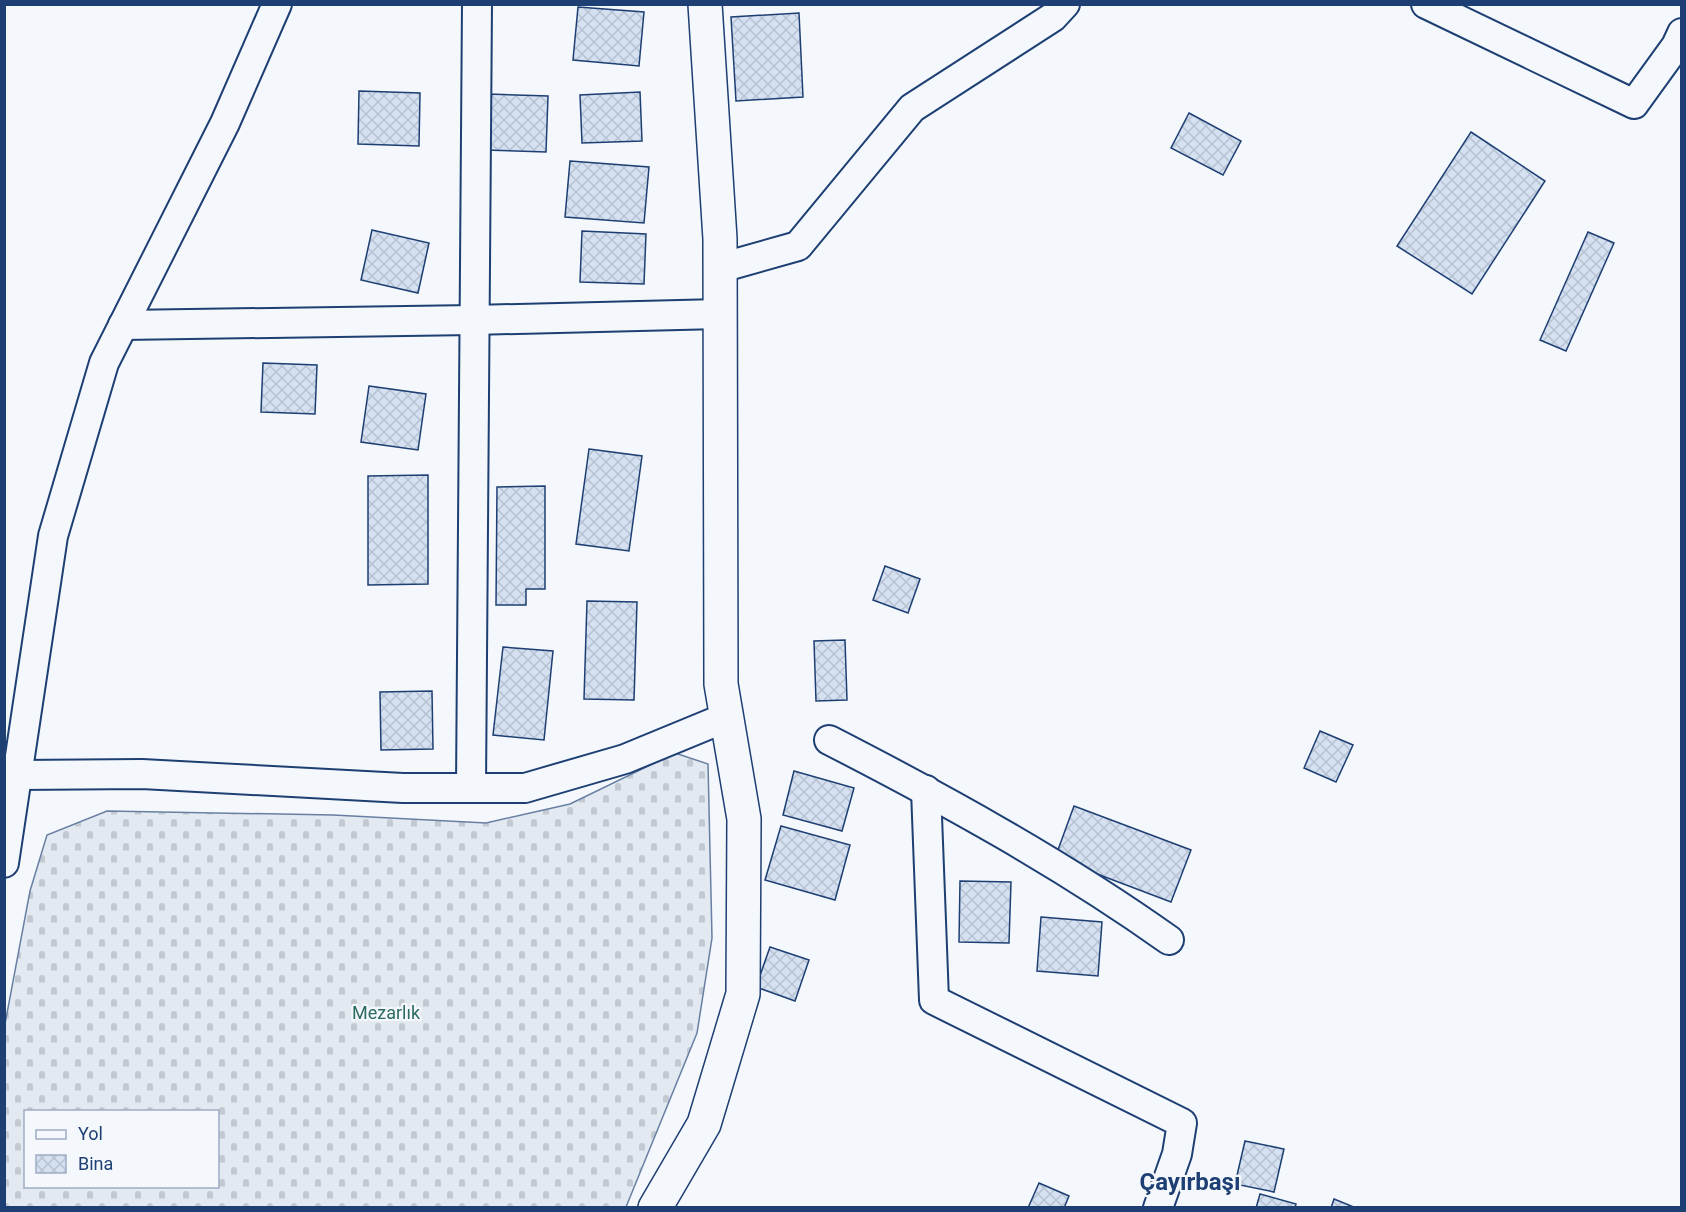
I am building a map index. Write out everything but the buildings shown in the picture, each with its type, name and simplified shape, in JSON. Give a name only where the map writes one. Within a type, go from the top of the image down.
[{"type":"street","points":[[4,863],[52,536],[104,363],[225,123],[277,4]]},
{"type":"street","points":[[471,788],[477,4]]},
{"type":"street","points":[[655,1208],[704,1124],[743,994],[744,819],[721,684],[720,238],[705,4]]},
{"type":"street","points":[[720,268],[798,246],[912,108],[1053,16],[1065,4]]},
{"type":"street","points":[[1426,4],[1634,104],[1676,46],[1682,33]]},
{"type":"street","points":[[123,324],[473,320],[720,314]]},
{"type":"street","points":[[18,775],[142,774],[404,788],[525,788],[625,759],[727,717]]},
{"type":"street","points":[[829,740],[926,790],[1117,903],[1169,940]]},
{"type":"street","points":[[926,790],[934,1000],[1182,1123],[1177,1154],[1158,1208]]},
{"type":"green space","name":"Mezarlık","points":[[675,753],[708,764],[712,938],[697,1033],[626,1207],[5,1208],[5,1024],[30,891],[47,835],[107,811],[333,815],[486,823],[570,804]]},
{"type":"district","name":"Çayırbaşı","points":[[1190,1182]]}]
